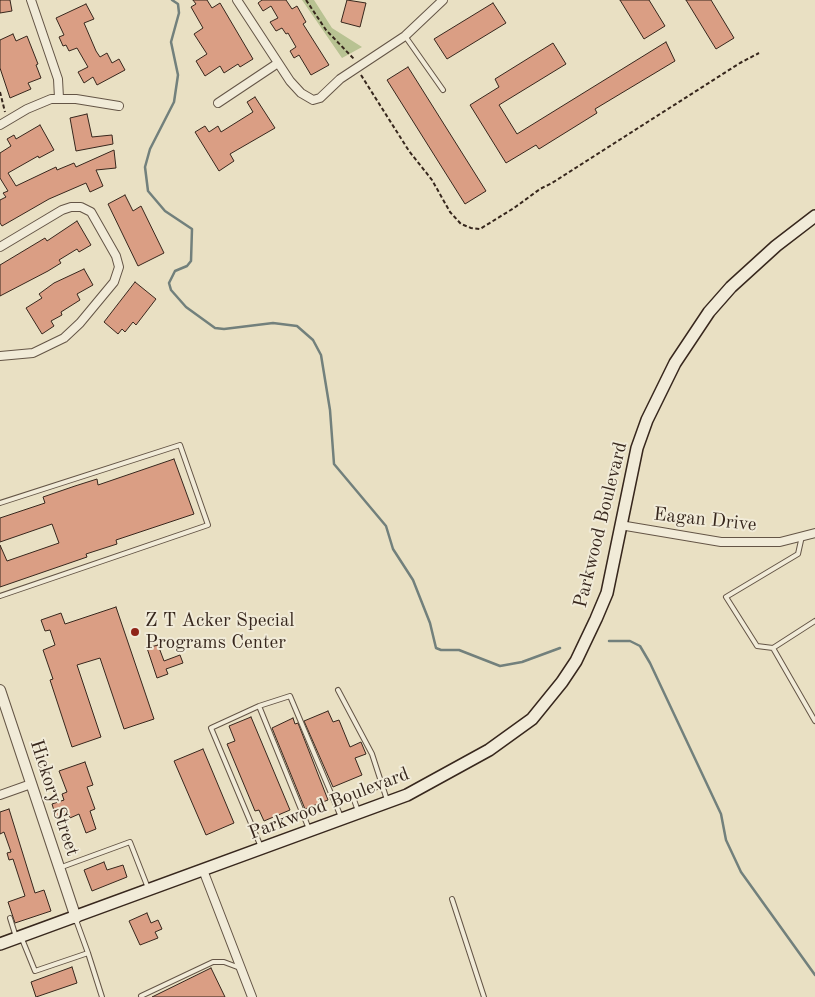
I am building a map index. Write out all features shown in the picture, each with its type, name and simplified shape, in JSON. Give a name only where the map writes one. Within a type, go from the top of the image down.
[{"type":"main road","name":"Parkwood Boulevard","points":[[0,944],[76,918],[388,802],[434,782],[489,750],[521,728],[547,703],[576,661],[596,620],[606,593],[637,448],[647,420],[675,363],[709,312],[731,287],[776,246],[815,216]]},
{"type":"street","points":[[31,0],[58,78],[59,98]]},
{"type":"street","points":[[237,0],[295,87],[313,100],[320,98],[340,78],[405,36],[443,0]]},
{"type":"street","points":[[218,103],[278,63]]},
{"type":"street","points":[[0,125],[40,103],[59,98],[119,106]]},
{"type":"street","points":[[0,246],[62,210],[71,207],[81,208],[91,212],[116,256],[119,267],[116,278],[80,324],[58,343],[33,354],[0,356]]},
{"type":"street","name":"Eagan Drive","points":[[620,525],[721,542],[780,542],[815,533]]},
{"type":"street","name":"Hickory Street","points":[[0,690],[76,918]]},
{"type":"street","points":[[0,795],[31,784]]},
{"type":"street","points":[[203,870],[252,997]]},
{"type":"lane","points":[[405,36],[442,90]]},
{"type":"lane","points":[[0,503],[180,445],[208,526],[0,596]]},
{"type":"lane","points":[[802,535],[798,554],[726,597],[757,646],[773,648],[815,621]]},
{"type":"lane","points":[[773,648],[815,721]]},
{"type":"lane","points":[[338,690],[372,754],[388,802]]},
{"type":"lane","points":[[262,849],[211,728],[259,706],[290,696],[342,819]]},
{"type":"lane","points":[[259,706],[310,831]]},
{"type":"lane","points":[[358,813],[353,797],[382,785]]},
{"type":"lane","points":[[59,868],[130,842],[149,890]]},
{"type":"lane","points":[[452,899],[484,997]]},
{"type":"lane","points":[[10,918],[35,971],[88,953]]},
{"type":"lane","points":[[76,918],[102,997]]},
{"type":"lane","points":[[141,996],[213,962],[224,962],[242,968]]},
{"type":"path","points":[[306,0],[326,30],[354,58],[357,67],[409,152],[432,180],[450,212],[461,224],[480,229],[540,189],[740,63],[759,53]]},
{"type":"path","points":[[0,92],[5,112]]},
{"type":"green space","points":[[302,0],[314,0],[332,28],[362,47],[342,58]]},
{"type":"building","points":[[0,0],[10,0],[12,11],[0,13]]},
{"type":"building","points":[[193,0],[207,0],[212,8],[220,3],[253,59],[240,67],[238,64],[224,73],[220,66],[205,76],[196,61],[207,54],[194,34],[203,28],[191,7],[196,4]]},
{"type":"building","points":[[262,0],[286,0],[292,9],[297,6],[306,22],[303,24],[329,65],[311,75],[299,55],[294,58],[290,51],[296,47],[288,33],[286,34],[282,28],[276,31],[270,22],[278,18],[271,6],[263,11],[258,3]]},
{"type":"building","points":[[347,0],[366,3],[360,27],[341,22]]},
{"type":"building","points":[[620,0],[649,0],[665,26],[644,39]]},
{"type":"building","points":[[686,0],[711,0],[734,38],[716,49]]},
{"type":"building","points":[[493,3],[506,23],[447,59],[434,39]]},
{"type":"building","points":[[86,4],[94,19],[84,23],[96,51],[100,57],[107,53],[112,63],[119,59],[125,70],[97,85],[93,77],[84,83],[78,72],[88,67],[77,48],[69,51],[66,45],[63,46],[59,37],[64,35],[56,18]]},
{"type":"building","points":[[13,34],[16,41],[27,36],[38,64],[36,65],[41,78],[28,83],[31,89],[10,98],[0,68],[0,40]]},
{"type":"building","points":[[666,42],[675,61],[595,109],[597,113],[539,149],[536,145],[506,163],[470,105],[499,87],[495,79],[553,43],[566,64],[499,105],[517,134]]},
{"type":"building","points":[[408,67],[486,191],[465,204],[387,80]]},
{"type":"building","points":[[255,97],[275,128],[230,154],[234,161],[219,171],[195,132],[205,126],[209,132],[218,126],[221,132],[253,112],[247,102]]},
{"type":"building","points":[[87,114],[92,137],[112,135],[113,144],[76,151],[70,118]]},
{"type":"building","points":[[40,125],[54,150],[39,158],[38,156],[8,173],[16,186],[56,167],[57,170],[74,163],[76,167],[114,150],[116,168],[96,170],[103,186],[90,192],[86,183],[49,199],[2,226],[0,223],[0,200],[6,197],[3,193],[8,191],[0,178],[0,153],[11,146],[7,139],[14,135],[16,139]]},
{"type":"building","points":[[125,195],[133,211],[141,206],[164,253],[138,266],[108,204]]},
{"type":"building","points":[[77,221],[91,245],[79,252],[77,249],[59,260],[61,263],[48,271],[0,296],[0,265],[45,238],[47,241]]},
{"type":"building","points":[[84,269],[93,285],[77,294],[80,300],[61,312],[62,315],[51,321],[54,326],[42,334],[26,308],[42,298],[39,294],[54,283]]},
{"type":"building","points":[[135,282],[156,299],[136,325],[133,322],[125,332],[122,329],[118,334],[104,322]]},
{"type":"building","points":[[174,459],[194,514],[116,540],[117,544],[86,554],[87,557],[0,587],[0,545],[7,561],[59,543],[52,524],[0,542],[0,518],[45,503],[43,497],[75,486],[97,479],[98,485]]},
{"type":"building","points":[[116,607],[154,719],[124,729],[100,658],[77,665],[101,737],[72,747],[50,680],[53,679],[43,650],[55,645],[50,630],[45,631],[41,620],[61,613],[65,624]]},
{"type":"building","points":[[158,645],[164,661],[180,655],[183,663],[166,669],[168,674],[157,678],[147,648]]},
{"type":"building","points":[[328,711],[333,722],[339,720],[350,747],[361,742],[366,754],[355,758],[362,775],[333,787],[304,721]]},
{"type":"building","points":[[251,717],[290,810],[264,821],[259,810],[255,811],[227,744],[235,741],[229,726]]},
{"type":"building","points":[[293,718],[295,724],[298,723],[328,800],[305,809],[272,728]]},
{"type":"building","points":[[203,749],[234,823],[206,835],[174,761]]},
{"type":"building","points":[[85,762],[93,785],[87,787],[95,809],[90,811],[96,829],[86,833],[79,814],[70,818],[68,813],[56,817],[52,804],[64,800],[62,794],[67,792],[59,771]]},
{"type":"building","points":[[9,809],[35,893],[44,890],[51,911],[15,923],[8,902],[25,896],[13,859],[9,860],[7,853],[11,852],[4,832],[0,834],[0,812]]},
{"type":"building","points":[[104,862],[107,870],[123,865],[127,877],[92,891],[84,870]]},
{"type":"building","points":[[147,913],[151,923],[158,920],[162,929],[155,932],[158,938],[140,945],[129,921]]},
{"type":"building","points":[[72,967],[77,983],[36,997],[31,982]]},
{"type":"building","points":[[211,968],[225,997],[152,997]]},
{"type":"waterway","points":[[172,0],[178,4],[179,13],[171,42],[178,75],[174,102],[150,149],[145,167],[148,191],[165,211],[192,229],[191,261],[187,266],[175,271],[169,283],[171,290],[186,307],[215,328],[224,329],[273,323],[297,326],[313,340],[321,355],[330,410],[334,464],[386,526],[393,549],[413,580],[430,623],[436,648],[441,650],[459,650],[500,666],[522,662],[560,648]]},
{"type":"waterway","points":[[609,641],[630,641],[640,646],[650,663],[721,814],[726,840],[741,872],[815,975]]},
{"type":"place","name":"Z T Acker Special Programs Center","points":[[135,632]]}]
